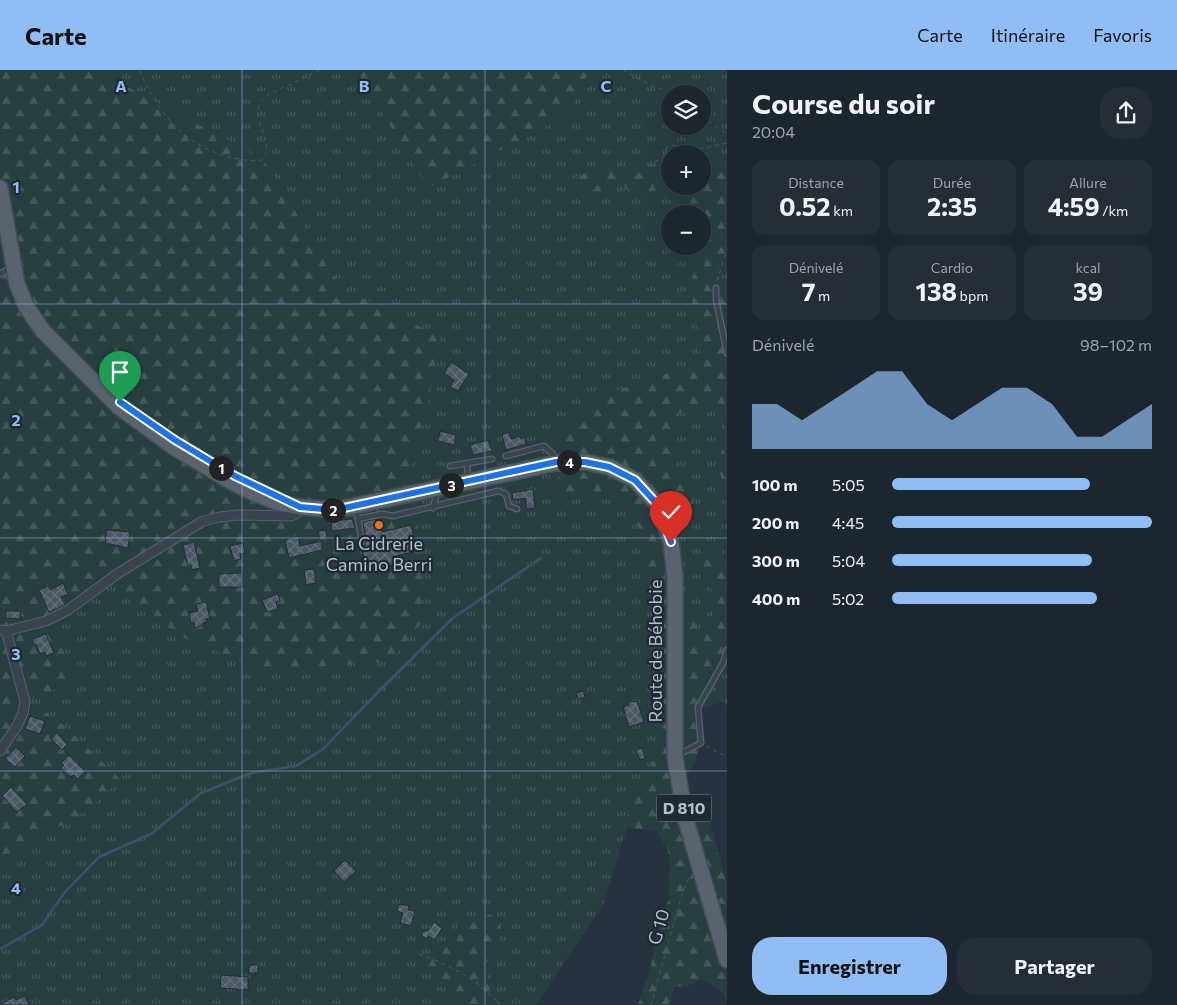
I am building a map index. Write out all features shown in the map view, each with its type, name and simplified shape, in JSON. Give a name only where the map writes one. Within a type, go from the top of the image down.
[{"type":"main road","name":"Route de Béhobie","points":[[0,188],[6,270],[16,284],[27,308],[43,331],[81,370],[120,402],[175,440],[235,476],[300,507],[357,512],[438,488],[556,462],[585,462],[609,467],[635,480],[657,504],[671,542],[675,576],[675,756],[685,817],[727,960]]},
{"type":"street","points":[[0,751],[18,726],[25,701],[3,630],[46,621],[68,610],[117,574],[203,521],[237,515],[291,516],[300,507]]},
{"type":"lane","points":[[716,288],[716,300],[727,353]]},
{"type":"lane","points":[[506,456],[544,446],[552,453],[556,462]]},
{"type":"lane","points":[[450,466],[492,459]]},
{"type":"lane","points":[[467,464],[468,481]]},
{"type":"lane","points":[[432,508],[438,488]]},
{"type":"lane","points":[[362,542],[357,512],[392,516],[498,492],[506,494],[509,506],[517,509]]},
{"type":"lane","points":[[675,756],[701,743],[698,707],[723,663],[727,650]]},
{"type":"path","points":[[139,70],[148,89],[172,125],[184,135],[200,146],[218,153],[251,160],[261,160],[264,158],[266,148],[257,107],[260,100],[319,70]]},
{"type":"path","points":[[623,70],[661,89]]},
{"type":"path","points":[[711,123],[727,134]]},
{"type":"path","points":[[711,146],[727,143]]},
{"type":"path","points":[[647,165],[661,158]]},
{"type":"path","points":[[716,288],[727,249]]},
{"type":"path","points":[[701,743],[727,757]]},
{"type":"path","name":"G 10","points":[[650,1005],[681,897],[697,858]]},
{"type":"path","points":[[419,954],[459,970],[478,983],[500,1005]]},
{"type":"green space","points":[[0,70],[96,70],[263,159],[342,288],[441,337],[428,401],[407,482],[425,558],[420,624],[390,661],[267,671],[179,636],[115,583],[100,590],[52,623],[74,681],[28,701],[67,728],[120,779],[92,807],[64,824],[0,857]]},
{"type":"green space","points":[[96,70],[356,70],[428,188],[566,116],[590,70],[727,70],[727,707],[723,701],[682,716],[642,778],[604,903],[536,1005],[0,1005],[0,379],[440,337],[342,288],[263,159]]},
{"type":"green space","points":[[356,70],[590,70],[566,116],[428,188]]},
{"type":"green space","points":[[711,161],[721,166],[727,174],[727,256],[718,276],[727,293],[727,434],[713,404],[694,404],[678,414],[673,437],[677,466],[684,484],[694,500],[693,515],[682,524],[657,505],[651,510],[667,590],[681,600],[690,612],[700,644],[712,622],[714,597],[707,582],[691,564],[695,557],[704,555],[716,561],[724,561],[727,544],[727,650],[723,663],[698,707],[701,743],[694,765],[674,794],[681,838],[705,804],[727,884],[727,1001],[721,991],[702,979],[687,986],[675,987],[669,1005],[638,1005],[651,965],[659,925],[669,899],[670,863],[668,850],[656,831],[625,827],[634,791],[661,748],[663,738],[664,713],[655,680],[655,635],[648,606],[645,547],[636,521],[620,500],[588,493],[556,495],[554,484],[563,471],[561,448],[551,443],[553,432],[565,425],[580,410],[600,396],[678,370],[691,369],[700,354],[693,306],[694,255],[711,255],[711,205],[678,205],[673,195],[711,195]]},
{"type":"green space","points":[[647,165],[661,166],[661,191],[655,190],[631,196],[623,183],[611,183],[604,195],[588,199],[576,194],[580,176],[594,169],[642,167]]},
{"type":"green space","points":[[727,447],[727,516],[726,497],[720,472],[721,451]]},
{"type":"green space","points":[[494,913],[501,920],[499,950],[484,964],[490,990],[501,1005],[451,1005],[447,987],[429,968],[432,951],[444,948],[457,941],[458,926]]},
{"type":"building","points":[[451,362],[469,374],[458,391],[450,387],[454,380],[444,373]]},
{"type":"building","points":[[440,431],[456,435],[454,445],[438,441]]},
{"type":"building","points":[[509,432],[511,439],[520,436],[520,439],[525,437],[526,444],[506,450],[502,435]]},
{"type":"building","points":[[488,440],[492,451],[473,455],[470,445]]},
{"type":"building","points":[[533,489],[535,508],[527,509],[525,498],[513,500],[512,493]]},
{"type":"building","points":[[352,519],[355,528],[332,531],[331,521]]},
{"type":"building","points":[[376,519],[377,522],[380,522],[382,532],[411,525],[417,551],[396,556],[400,571],[394,572],[392,565],[376,570],[375,566],[368,568],[365,565],[362,547],[365,546],[366,542],[363,522]]},
{"type":"building","points":[[107,530],[130,532],[128,548],[105,543]]},
{"type":"building","points":[[326,530],[327,540],[320,540],[318,531]]},
{"type":"building","points":[[298,536],[300,546],[322,541],[322,550],[289,558],[285,540]]},
{"type":"building","points":[[194,542],[200,568],[192,570],[191,565],[188,566],[183,545]]},
{"type":"building","points":[[243,543],[245,553],[240,554],[241,559],[234,561],[230,546]]},
{"type":"building","points":[[314,569],[316,583],[306,585],[304,570]]},
{"type":"building","points":[[242,573],[242,587],[219,587],[219,574]]},
{"type":"building","points":[[63,583],[68,594],[61,597],[65,605],[49,612],[39,590],[48,586],[50,590]]},
{"type":"building","points":[[278,594],[280,601],[276,602],[278,609],[267,612],[262,600]]},
{"type":"building","points":[[206,602],[210,618],[206,619],[207,622],[201,626],[195,628],[194,622],[191,623],[189,613],[198,611],[196,604]]},
{"type":"building","points":[[6,611],[21,611],[20,619],[6,618]]},
{"type":"building","points":[[46,634],[54,653],[46,656],[45,652],[40,654],[32,639]]},
{"type":"building","points":[[583,691],[585,697],[578,699],[576,693]]},
{"type":"building","points":[[658,698],[662,720],[654,721],[651,699]]},
{"type":"building","points":[[637,701],[644,722],[629,727],[623,707],[629,705],[628,702]]},
{"type":"building","points":[[30,716],[45,721],[40,734],[25,729]]},
{"type":"building","points":[[57,733],[67,744],[62,750],[51,739]]},
{"type":"building","points":[[16,747],[25,756],[15,767],[5,759]]},
{"type":"building","points":[[642,748],[645,758],[640,760],[636,750]]},
{"type":"building","points":[[69,755],[85,771],[78,779],[74,775],[71,777],[61,768],[64,765],[61,763]]},
{"type":"building","points":[[11,787],[27,804],[17,812],[2,796]]},
{"type":"building","points":[[345,860],[356,871],[344,882],[334,871]]},
{"type":"building","points":[[399,904],[409,906],[408,910],[415,911],[411,926],[400,923],[403,913],[397,911]]},
{"type":"building","points":[[434,922],[442,928],[435,940],[428,936],[427,939],[421,935],[425,930],[428,931]]},
{"type":"building","points":[[249,965],[258,965],[258,973],[249,973]]},
{"type":"building","points":[[221,975],[248,977],[248,990],[220,988]]},
{"type":"building","points":[[25,996],[29,1005],[0,1005],[14,997],[16,1000]]},
{"type":"waterway","points":[[0,949],[42,925],[64,893],[99,857],[151,834],[201,793],[251,773],[296,766],[323,749],[453,618],[541,558]]},
{"type":"place","name":"La Cidrerie Camino Berri","points":[[379,525]]},
{"type":"route","points":[[120,402],[175,440],[235,476],[300,507],[335,510],[556,462],[585,462],[609,467],[635,480],[657,504],[671,542]]}]
